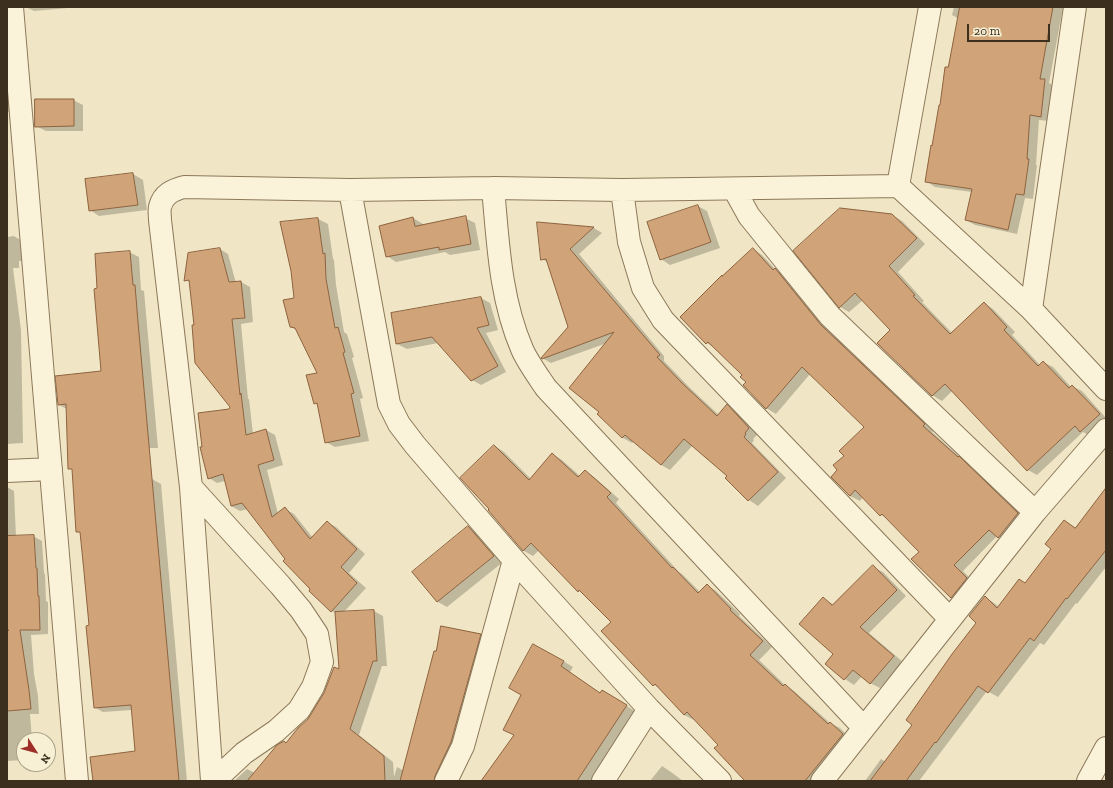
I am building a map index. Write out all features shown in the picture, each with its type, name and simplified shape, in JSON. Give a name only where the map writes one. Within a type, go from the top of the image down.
[{"type":"street","points":[[12,7],[77,781]]},
{"type":"street","points":[[898,186],[930,7]]},
{"type":"street","points":[[1031,309],[1075,7]]},
{"type":"street","points":[[213,781],[191,487],[160,220],[160,207],[166,196],[174,189],[184,187],[350,190],[493,188],[622,190],[898,186],[1031,309],[1106,388]]},
{"type":"street","points":[[493,188],[500,264],[510,317],[522,351],[546,388],[864,728]]},
{"type":"street","points":[[734,189],[749,216],[830,316],[1035,512]]},
{"type":"street","points":[[350,190],[389,404],[399,424],[415,445],[514,560],[649,709],[720,781]]},
{"type":"street","points":[[622,190],[629,242],[643,288],[663,320],[950,619]]},
{"type":"street","points":[[822,781],[1035,512],[1106,430]]},
{"type":"street","points":[[7,471],[51,469]]},
{"type":"street","points":[[191,487],[280,585],[300,610],[317,634],[322,662],[313,687],[299,710],[276,731],[244,753],[213,781]]},
{"type":"street","points":[[446,781],[464,746],[514,560]]},
{"type":"street","points":[[603,781],[649,709]]},
{"type":"street","points":[[1088,781],[1106,748]]},
{"type":"building","points":[[960,7],[1053,7],[1040,79],[1045,79],[1041,117],[1030,115],[1027,159],[1029,159],[1024,195],[1016,194],[1008,230],[965,220],[972,189],[925,182],[940,105],[945,67],[948,67]]},
{"type":"building","points":[[35,99],[74,99],[74,126],[35,127]]},
{"type":"building","points":[[133,173],[138,205],[89,211],[85,179]]},
{"type":"building","points":[[698,205],[711,242],[660,260],[647,222]]},
{"type":"building","points":[[840,208],[892,214],[917,238],[889,266],[915,295],[913,296],[950,334],[984,302],[1007,327],[1004,330],[1038,366],[1043,361],[1069,388],[1072,385],[1100,414],[1080,432],[1075,426],[1027,471],[945,384],[932,396],[877,343],[890,330],[855,293],[839,308],[793,251]]},
{"type":"building","points":[[466,216],[471,244],[439,250],[439,247],[386,257],[379,226],[413,217],[415,226]]},
{"type":"building","points":[[318,218],[323,254],[325,253],[326,279],[335,328],[338,327],[345,352],[343,353],[354,393],[351,394],[360,436],[325,443],[317,403],[314,404],[306,375],[317,373],[295,328],[290,327],[283,300],[294,298],[291,271],[280,222]]},
{"type":"building","points":[[537,222],[594,227],[570,249],[660,355],[657,357],[681,382],[717,416],[727,404],[749,428],[744,437],[778,472],[748,501],[725,478],[727,476],[684,439],[661,465],[625,435],[622,438],[597,414],[599,412],[569,388],[614,332],[542,359],[541,358],[568,327],[546,259],[541,260]]},
{"type":"building","points":[[220,248],[229,282],[241,281],[245,318],[232,319],[240,395],[241,393],[246,435],[266,429],[274,460],[258,465],[272,517],[285,507],[310,539],[327,521],[357,549],[341,567],[357,583],[331,612],[309,591],[310,589],[283,561],[285,559],[242,503],[231,506],[223,474],[208,479],[200,447],[202,447],[198,413],[229,409],[230,407],[195,363],[192,325],[194,325],[189,280],[184,281],[188,253]]},
{"type":"building","points":[[753,248],[773,270],[775,268],[821,325],[925,424],[923,426],[958,457],[959,456],[1018,513],[998,538],[989,530],[954,565],[967,578],[951,598],[911,559],[919,552],[882,514],[880,516],[855,490],[850,496],[831,477],[837,470],[833,465],[844,456],[839,451],[864,427],[802,367],[766,409],[743,385],[746,382],[740,377],[742,375],[708,342],[706,344],[680,317],[722,275]]},
{"type":"building","points":[[130,251],[133,285],[135,285],[179,781],[93,781],[90,757],[135,751],[131,705],[94,708],[86,626],[89,625],[80,532],[76,532],[72,469],[68,469],[66,404],[58,405],[55,376],[101,371],[94,289],[97,288],[95,254]]},
{"type":"building","points":[[481,297],[489,325],[477,328],[498,366],[471,381],[432,337],[396,344],[391,313]]},
{"type":"building","points":[[494,445],[529,480],[552,453],[578,477],[585,470],[611,493],[607,497],[672,568],[673,567],[698,593],[707,584],[731,609],[730,610],[763,641],[750,655],[783,686],[785,684],[828,724],[830,722],[843,734],[805,781],[745,781],[714,748],[718,745],[687,712],[684,715],[655,684],[653,686],[601,631],[611,622],[579,590],[578,592],[531,543],[523,551],[488,510],[489,509],[460,478]]},
{"type":"building","points":[[1106,488],[1106,550],[1067,599],[1066,598],[1034,641],[1030,638],[988,693],[978,686],[906,781],[870,781],[912,725],[906,720],[952,654],[976,623],[969,616],[985,596],[997,608],[1019,579],[1025,583],[1051,549],[1045,544],[1064,520],[1075,528]]},
{"type":"building","points":[[468,526],[494,556],[437,602],[412,572]]},
{"type":"building","points":[[34,535],[40,630],[20,630],[31,709],[7,711],[7,536]]},
{"type":"building","points":[[873,565],[897,590],[860,627],[894,656],[870,684],[853,670],[844,680],[825,664],[833,654],[799,624],[823,597],[832,605]]},
{"type":"building","points":[[374,610],[377,661],[373,661],[350,729],[384,756],[385,781],[247,781],[277,745],[284,741],[286,743],[298,728],[308,719],[324,693],[334,667],[339,669],[335,612]]},
{"type":"building","points":[[441,626],[481,634],[451,742],[434,781],[400,781],[434,651],[436,651]]},
{"type":"building","points":[[533,644],[564,661],[561,666],[600,693],[602,690],[627,705],[577,781],[481,781],[514,735],[503,730],[521,695],[509,688]]}]
